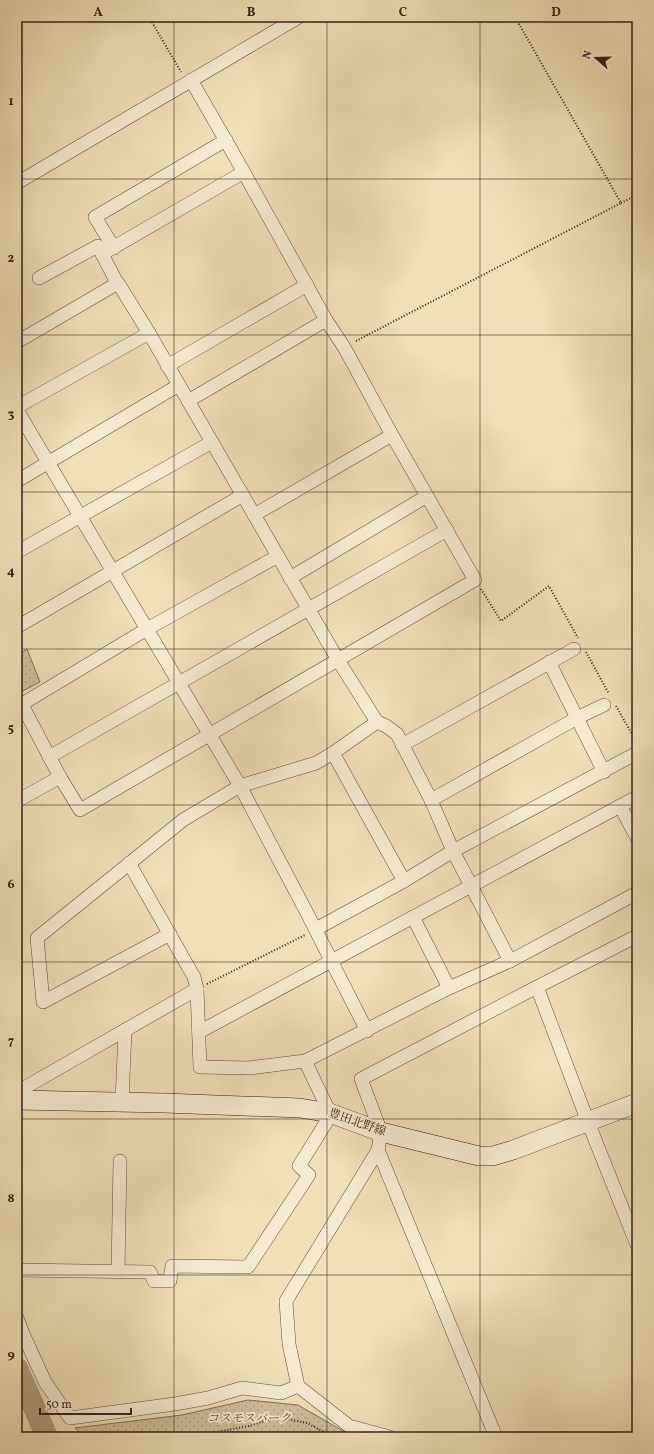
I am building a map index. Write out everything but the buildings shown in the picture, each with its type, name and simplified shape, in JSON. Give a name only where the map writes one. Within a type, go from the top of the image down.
[{"type":"main road","name":"豊田北野線","points":[[17,1100],[300,1108],[328,1117],[380,1141],[461,1152],[479,1156],[493,1156],[513,1150],[637,1103]]},
{"type":"street","points":[[17,183],[299,17]]},
{"type":"street","points":[[191,80],[475,580],[80,810],[20,706],[147,629],[278,556]]},
{"type":"street","points":[[114,248],[95,217],[226,140]]},
{"type":"street","points":[[102,254],[244,172]]},
{"type":"street","points":[[39,278],[98,246],[117,283],[168,366],[338,660],[377,722],[386,726],[397,734],[430,800],[453,851],[472,885],[510,961]]},
{"type":"street","points":[[17,342],[117,283]]},
{"type":"street","points":[[168,366],[307,285]]},
{"type":"street","points":[[188,401],[326,320]]},
{"type":"street","points":[[149,334],[17,409],[240,786],[316,929],[367,1031]]},
{"type":"street","points":[[17,481],[179,385]]},
{"type":"street","points":[[254,515],[392,435]]},
{"type":"street","points":[[17,552],[212,442]]},
{"type":"street","points":[[17,627],[243,495]]},
{"type":"street","points":[[290,578],[427,496]]},
{"type":"street","points":[[49,757],[447,530]]},
{"type":"street","points":[[402,745],[579,646]]},
{"type":"street","points":[[549,662],[604,772]]},
{"type":"street","points":[[430,800],[577,718],[604,705]]},
{"type":"street","points":[[170,934],[43,1002],[37,938],[183,820],[240,786],[316,762],[332,753],[377,722]]},
{"type":"street","points":[[332,753],[404,881]]},
{"type":"street","points":[[316,929],[404,881],[453,851],[604,772],[637,753]]},
{"type":"street","points":[[17,801],[60,777]]},
{"type":"street","points":[[199,1032],[637,797]]},
{"type":"street","points":[[620,806],[637,838]]},
{"type":"street","points":[[129,863],[194,977],[197,989],[200,1066],[250,1068],[306,1061],[449,988],[510,961],[637,893]]},
{"type":"street","points":[[413,917],[449,988]]},
{"type":"street","points":[[496,1437],[380,1141],[361,1079],[637,936]]},
{"type":"street","points":[[537,987],[588,1122],[637,1245]]},
{"type":"street","points":[[17,1092],[197,989]]},
{"type":"street","points":[[122,1102],[126,1030]]},
{"type":"street","points":[[17,1270],[150,1272],[154,1281],[170,1281],[172,1266],[248,1267],[309,1175],[299,1166],[328,1117],[306,1061]]},
{"type":"street","points":[[380,1141],[286,1301],[289,1344],[298,1386],[349,1426],[390,1437]]},
{"type":"street","points":[[118,1272],[120,1160]]},
{"type":"street","points":[[17,1318],[45,1382],[70,1418],[175,1404],[208,1398],[242,1388],[281,1393],[298,1386]]},
{"type":"path","points":[[149,17],[185,78],[191,80]]},
{"type":"path","points":[[515,17],[621,202]]},
{"type":"path","points":[[344,348],[621,202],[637,195]]},
{"type":"path","points":[[475,580],[501,621],[549,586],[579,646],[592,662]]},
{"type":"path","points":[[197,989],[316,929]]},
{"type":"path","points":[[189,1437],[249,1426],[277,1417],[307,1423],[334,1437]]},
{"type":"green space","points":[[27,649],[40,682],[17,694],[17,656]]},
{"type":"green space","name":"コスモスパーク","points":[[248,1400],[298,1405],[356,1437],[84,1437],[75,1428],[182,1415]]},
{"type":"waterway","points":[[17,1368],[47,1437]]}]
